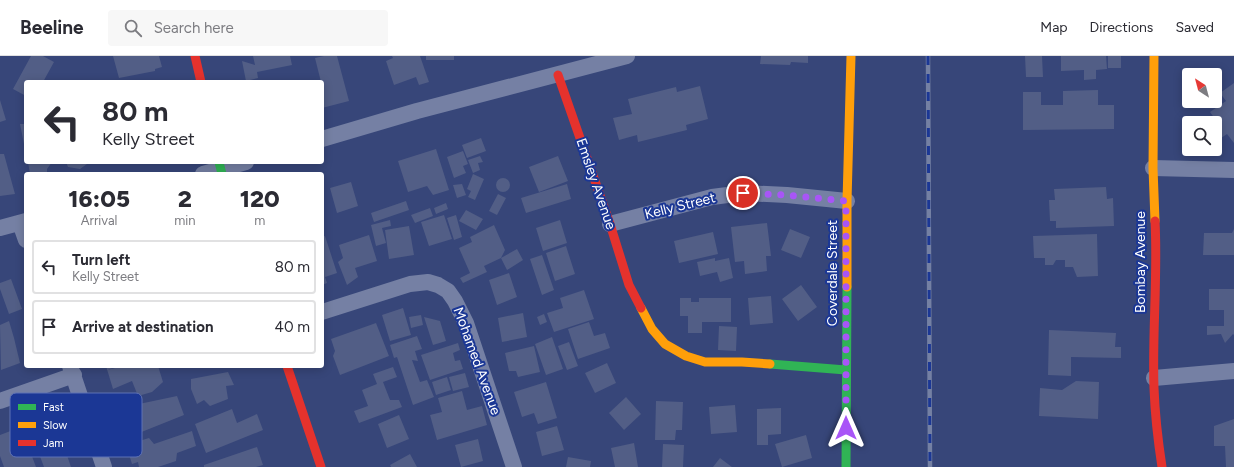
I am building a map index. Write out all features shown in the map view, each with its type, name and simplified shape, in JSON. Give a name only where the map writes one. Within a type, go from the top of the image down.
[{"type":"street","points":[[195,56],[201,80]]},
{"type":"street","points":[[324,138],[417,111],[627,56]]},
{"type":"street","name":"Coverdale Street","points":[[846,467],[846,201],[851,56]]},
{"type":"street","name":"Bombay Avenue","points":[[1154,56],[1153,168],[1156,254],[1154,378],[1156,431],[1162,467]]},
{"type":"street","name":"Emsley Avenue","points":[[558,75],[610,224],[629,285],[652,329],[665,344],[686,356],[705,362],[742,362],[846,370]]},
{"type":"street","points":[[209,172],[237,164]]},
{"type":"street","points":[[1153,168],[1234,170]]},
{"type":"street","name":"Kelly Street","points":[[610,224],[712,197],[743,193],[787,195],[846,201]]},
{"type":"street","points":[[0,228],[23,222]]},
{"type":"street","name":"Mohamed Avenue","points":[[324,311],[410,284],[428,282],[448,291],[466,323],[514,467]]},
{"type":"street","points":[[288,368],[321,467]]},
{"type":"street","points":[[19,393],[72,371],[79,393]]},
{"type":"street","points":[[1154,378],[1234,371]]},
{"type":"street","points":[[0,401],[10,397]]},
{"type":"street","points":[[101,457],[104,467]]},
{"type":"building","points":[[31,56],[43,56],[54,62],[44,80],[24,80],[24,95],[13,89]]},
{"type":"building","points":[[113,56],[159,56],[162,67],[155,69],[155,71],[119,78]]},
{"type":"building","points":[[253,56],[290,56],[292,65],[257,72],[258,78],[246,80],[242,61],[255,65]]},
{"type":"building","points":[[337,56],[349,101],[324,107],[324,80],[320,80],[315,58]]},
{"type":"building","points":[[392,56],[420,56],[429,82],[419,85],[416,77],[394,85],[386,61],[393,58]]},
{"type":"building","points":[[426,56],[454,56],[454,60],[426,60]]},
{"type":"building","points":[[761,56],[808,56],[808,63],[791,62],[790,65],[760,64]]},
{"type":"building","points":[[1025,56],[1042,56],[1043,77],[1026,77]]},
{"type":"building","points":[[1061,56],[1106,56],[1107,69],[1096,70],[1096,79],[1084,80],[1084,70],[1061,71]]},
{"type":"building","points":[[1108,56],[1121,56],[1121,68],[1108,68]]},
{"type":"building","points":[[1234,83],[1234,143],[1227,134],[1222,137],[1222,116],[1213,116],[1210,112],[1216,108],[1222,108],[1222,104],[1226,101],[1222,96],[1222,92]]},
{"type":"building","points":[[700,86],[708,119],[686,125],[687,130],[638,142],[637,135],[619,140],[613,118],[632,114],[628,99],[676,87],[677,92]]},
{"type":"building","points":[[1098,90],[1098,105],[1114,105],[1114,129],[1023,130],[1023,92],[1041,92],[1041,105],[1063,105],[1063,91]]},
{"type":"building","points":[[0,100],[6,120],[0,122]]},
{"type":"building","points":[[20,124],[24,124],[24,144]]},
{"type":"building","points":[[481,138],[486,151],[467,158],[462,145]]},
{"type":"building","points":[[436,149],[449,190],[433,195],[427,186],[408,192],[398,161]]},
{"type":"building","points":[[463,151],[468,164],[463,166],[466,173],[454,178],[447,157]]},
{"type":"building","points":[[0,154],[4,154],[15,194],[0,196]]},
{"type":"building","points":[[480,156],[483,162],[478,163],[480,170],[473,173],[468,160]]},
{"type":"building","points":[[558,156],[568,181],[539,192],[529,167]]},
{"type":"building","points":[[28,164],[51,164],[47,169],[47,172],[30,172]]},
{"type":"building","points":[[67,164],[87,164],[80,169],[68,167]]},
{"type":"building","points":[[473,174],[484,179],[475,200],[468,197],[471,191],[467,189]]},
{"type":"building","points":[[503,178],[508,180],[510,185],[508,190],[503,192],[498,190],[496,185],[498,180]]},
{"type":"building","points":[[351,182],[358,206],[337,213],[330,188]]},
{"type":"building","points":[[462,184],[466,195],[457,198],[453,185]]},
{"type":"building","points":[[567,184],[571,199],[526,213],[521,198]]},
{"type":"building","points":[[1106,187],[1107,199],[1113,198],[1114,226],[1056,228],[1056,221],[1050,221],[1049,200],[1055,200],[1054,189]]},
{"type":"building","points":[[498,194],[506,198],[497,215],[489,211]]},
{"type":"building","points":[[406,201],[409,210],[374,222],[371,213]]},
{"type":"building","points":[[446,203],[448,209],[436,214],[434,208]]},
{"type":"building","points":[[430,208],[433,216],[415,223],[411,215]]},
{"type":"building","points":[[466,210],[483,219],[476,230],[459,221]]},
{"type":"building","points":[[444,215],[452,239],[429,246],[421,222]]},
{"type":"building","points":[[456,215],[462,237],[454,240],[447,218]]},
{"type":"building","points":[[390,220],[391,226],[382,228],[386,243],[376,246],[371,225]]},
{"type":"building","points":[[560,220],[567,243],[543,251],[536,228]]},
{"type":"building","points":[[767,223],[771,256],[766,256],[767,271],[745,274],[744,261],[735,262],[731,227]]},
{"type":"building","points":[[494,225],[505,250],[501,258],[484,266],[487,272],[463,283],[460,278],[470,273],[459,248],[472,242],[470,237]]},
{"type":"building","points":[[409,226],[414,255],[389,259],[385,230]]},
{"type":"building","points":[[790,229],[810,237],[801,258],[781,250]]},
{"type":"building","points":[[1234,229],[1234,255],[1203,255],[1204,233],[1232,233]]},
{"type":"building","points":[[713,232],[718,254],[679,263],[674,241]]},
{"type":"building","points":[[1097,234],[1098,276],[1077,277],[1073,267],[1065,267],[1065,260],[1056,260],[1053,265],[1045,265],[1045,258],[1034,258],[1033,236]]},
{"type":"building","points":[[369,235],[377,261],[355,268],[358,277],[347,285],[338,262],[343,258],[339,245]]},
{"type":"building","points":[[324,236],[337,273],[325,277],[327,283],[324,284]]},
{"type":"building","points":[[566,246],[575,274],[555,281],[546,253]]},
{"type":"building","points":[[517,249],[523,260],[507,270],[501,258]]},
{"type":"building","points":[[542,255],[554,290],[542,295],[530,259]]},
{"type":"building","points":[[715,258],[715,261],[729,258],[733,278],[720,282],[717,272],[700,276],[697,262]]},
{"type":"building","points":[[509,273],[517,297],[497,305],[489,280]]},
{"type":"building","points":[[11,279],[22,309],[9,314],[0,289],[0,283]]},
{"type":"building","points":[[801,285],[817,307],[798,321],[782,299]]},
{"type":"building","points":[[1209,289],[1234,289],[1234,335],[1233,334],[1225,343],[1221,334],[1207,335],[1207,326],[1224,326],[1224,310],[1209,310]]},
{"type":"building","points":[[584,290],[594,319],[554,332],[547,313],[563,308],[560,298]]},
{"type":"building","points":[[771,296],[773,323],[750,325],[748,298]]},
{"type":"building","points":[[680,298],[691,298],[691,302],[699,302],[699,298],[731,298],[731,322],[702,322],[702,333],[688,333],[688,316],[680,316]]},
{"type":"building","points":[[403,308],[411,335],[390,341],[382,315]]},
{"type":"building","points":[[523,313],[527,337],[502,342],[498,318]]},
{"type":"building","points":[[544,314],[547,322],[540,325],[537,317]]},
{"type":"building","points":[[421,315],[423,325],[411,328],[409,317]]},
{"type":"building","points":[[424,317],[440,321],[446,341],[433,345]]},
{"type":"building","points":[[9,321],[20,363],[1,370],[0,325]]},
{"type":"building","points":[[589,322],[594,336],[605,333],[610,348],[578,359],[568,329]]},
{"type":"building","points":[[376,323],[389,356],[340,375],[333,356],[335,351],[331,339]]},
{"type":"building","points":[[719,326],[737,327],[736,351],[718,350]]},
{"type":"building","points":[[1049,330],[1116,333],[1115,347],[1121,347],[1121,358],[1071,357],[1071,376],[1048,375]]},
{"type":"building","points":[[417,336],[422,349],[415,351],[418,361],[412,360],[420,382],[427,380],[434,397],[413,405],[397,357],[394,358],[390,345]]},
{"type":"building","points":[[552,337],[563,369],[546,375],[535,344]]},
{"type":"building","points":[[569,342],[578,366],[567,370],[558,346]]},
{"type":"building","points":[[458,343],[460,350],[453,353],[455,361],[460,360],[463,369],[430,380],[421,355]]},
{"type":"building","points":[[534,346],[540,372],[518,377],[516,371],[509,371],[505,353]]},
{"type":"building","points":[[607,363],[616,383],[595,393],[585,373]]},
{"type":"building","points":[[393,367],[397,377],[383,382],[390,400],[399,400],[402,407],[359,423],[354,411],[368,406],[362,390],[377,384],[373,374]]},
{"type":"building","points":[[115,368],[159,368],[163,382],[152,392],[142,395],[142,393],[137,393],[132,381],[113,389],[107,370]]},
{"type":"building","points":[[228,372],[234,385],[226,386],[228,399],[210,406],[204,400],[197,404],[191,389],[191,379]]},
{"type":"building","points":[[465,373],[469,387],[453,391],[449,377]]},
{"type":"building","points":[[447,377],[451,390],[436,395],[432,382]]},
{"type":"building","points":[[1076,381],[1099,382],[1098,419],[1039,416],[1040,388],[1062,390]]},
{"type":"building","points":[[546,382],[557,418],[538,424],[534,413],[522,417],[514,392]]},
{"type":"building","points":[[462,391],[467,410],[482,406],[487,425],[437,440],[430,415],[442,412],[438,398]]},
{"type":"building","points":[[177,396],[184,415],[142,432],[142,403]]},
{"type":"building","points":[[626,397],[641,414],[624,430],[609,413]]},
{"type":"building","points":[[656,401],[683,402],[682,430],[676,430],[675,440],[655,440]]},
{"type":"building","points":[[735,405],[737,432],[711,434],[709,407]]},
{"type":"building","points":[[781,408],[781,434],[768,435],[768,445],[757,445],[757,409]]},
{"type":"building","points":[[232,409],[237,423],[257,414],[263,430],[206,453],[195,424]]},
{"type":"building","points":[[399,415],[409,439],[387,448],[378,424]]},
{"type":"building","points":[[1234,419],[1234,467],[1226,467],[1225,446],[1214,446],[1214,426]]},
{"type":"building","points":[[557,426],[564,450],[542,456],[536,432]]},
{"type":"building","points":[[10,431],[10,457],[32,457],[36,467],[4,467],[0,456],[0,435]]},
{"type":"building","points":[[192,431],[196,446],[177,453],[176,461],[158,467],[139,467],[138,462],[132,464],[130,457],[142,457],[142,440],[149,438],[154,444]]},
{"type":"building","points":[[806,435],[812,458],[782,467],[775,444]]},
{"type":"building","points":[[478,439],[483,461],[461,467],[455,445]]},
{"type":"building","points":[[634,443],[638,467],[615,467],[611,448]]},
{"type":"building","points":[[663,444],[684,445],[683,467],[662,467]]},
{"type":"building","points":[[257,447],[263,465],[256,467],[204,467],[204,465]]},
{"type":"building","points":[[410,454],[417,467],[391,467],[390,465]]},
{"type":"building","points":[[40,457],[68,457],[71,467],[44,467]]},
{"type":"building","points":[[568,457],[591,461],[590,467],[566,467]]},
{"type":"building","points":[[720,458],[732,467],[713,467]]},
{"type":"railway","points":[[928,56],[930,467]]},
{"type":"traffic: fast","points":[[220,164],[222,172]]},
{"type":"traffic: fast","points":[[846,467],[847,287]]},
{"type":"traffic: fast","points":[[770,364],[846,370]]},
{"type":"traffic: slow","points":[[847,287],[847,201],[851,56]]},
{"type":"traffic: slow","points":[[1154,56],[1153,168],[1155,221]]},
{"type":"traffic: slow","points":[[641,308],[652,329],[665,344],[686,356],[705,362],[770,364]]},
{"type":"traffic: jam","points":[[195,56],[201,80]]},
{"type":"traffic: jam","points":[[558,75],[610,224],[629,285],[641,308]]},
{"type":"traffic: jam","points":[[1155,221],[1156,263],[1154,388],[1162,467]]},
{"type":"traffic: jam","points":[[288,368],[321,467]]},
{"type":"route","points":[[743,193],[787,195],[846,201],[846,428]]}]
